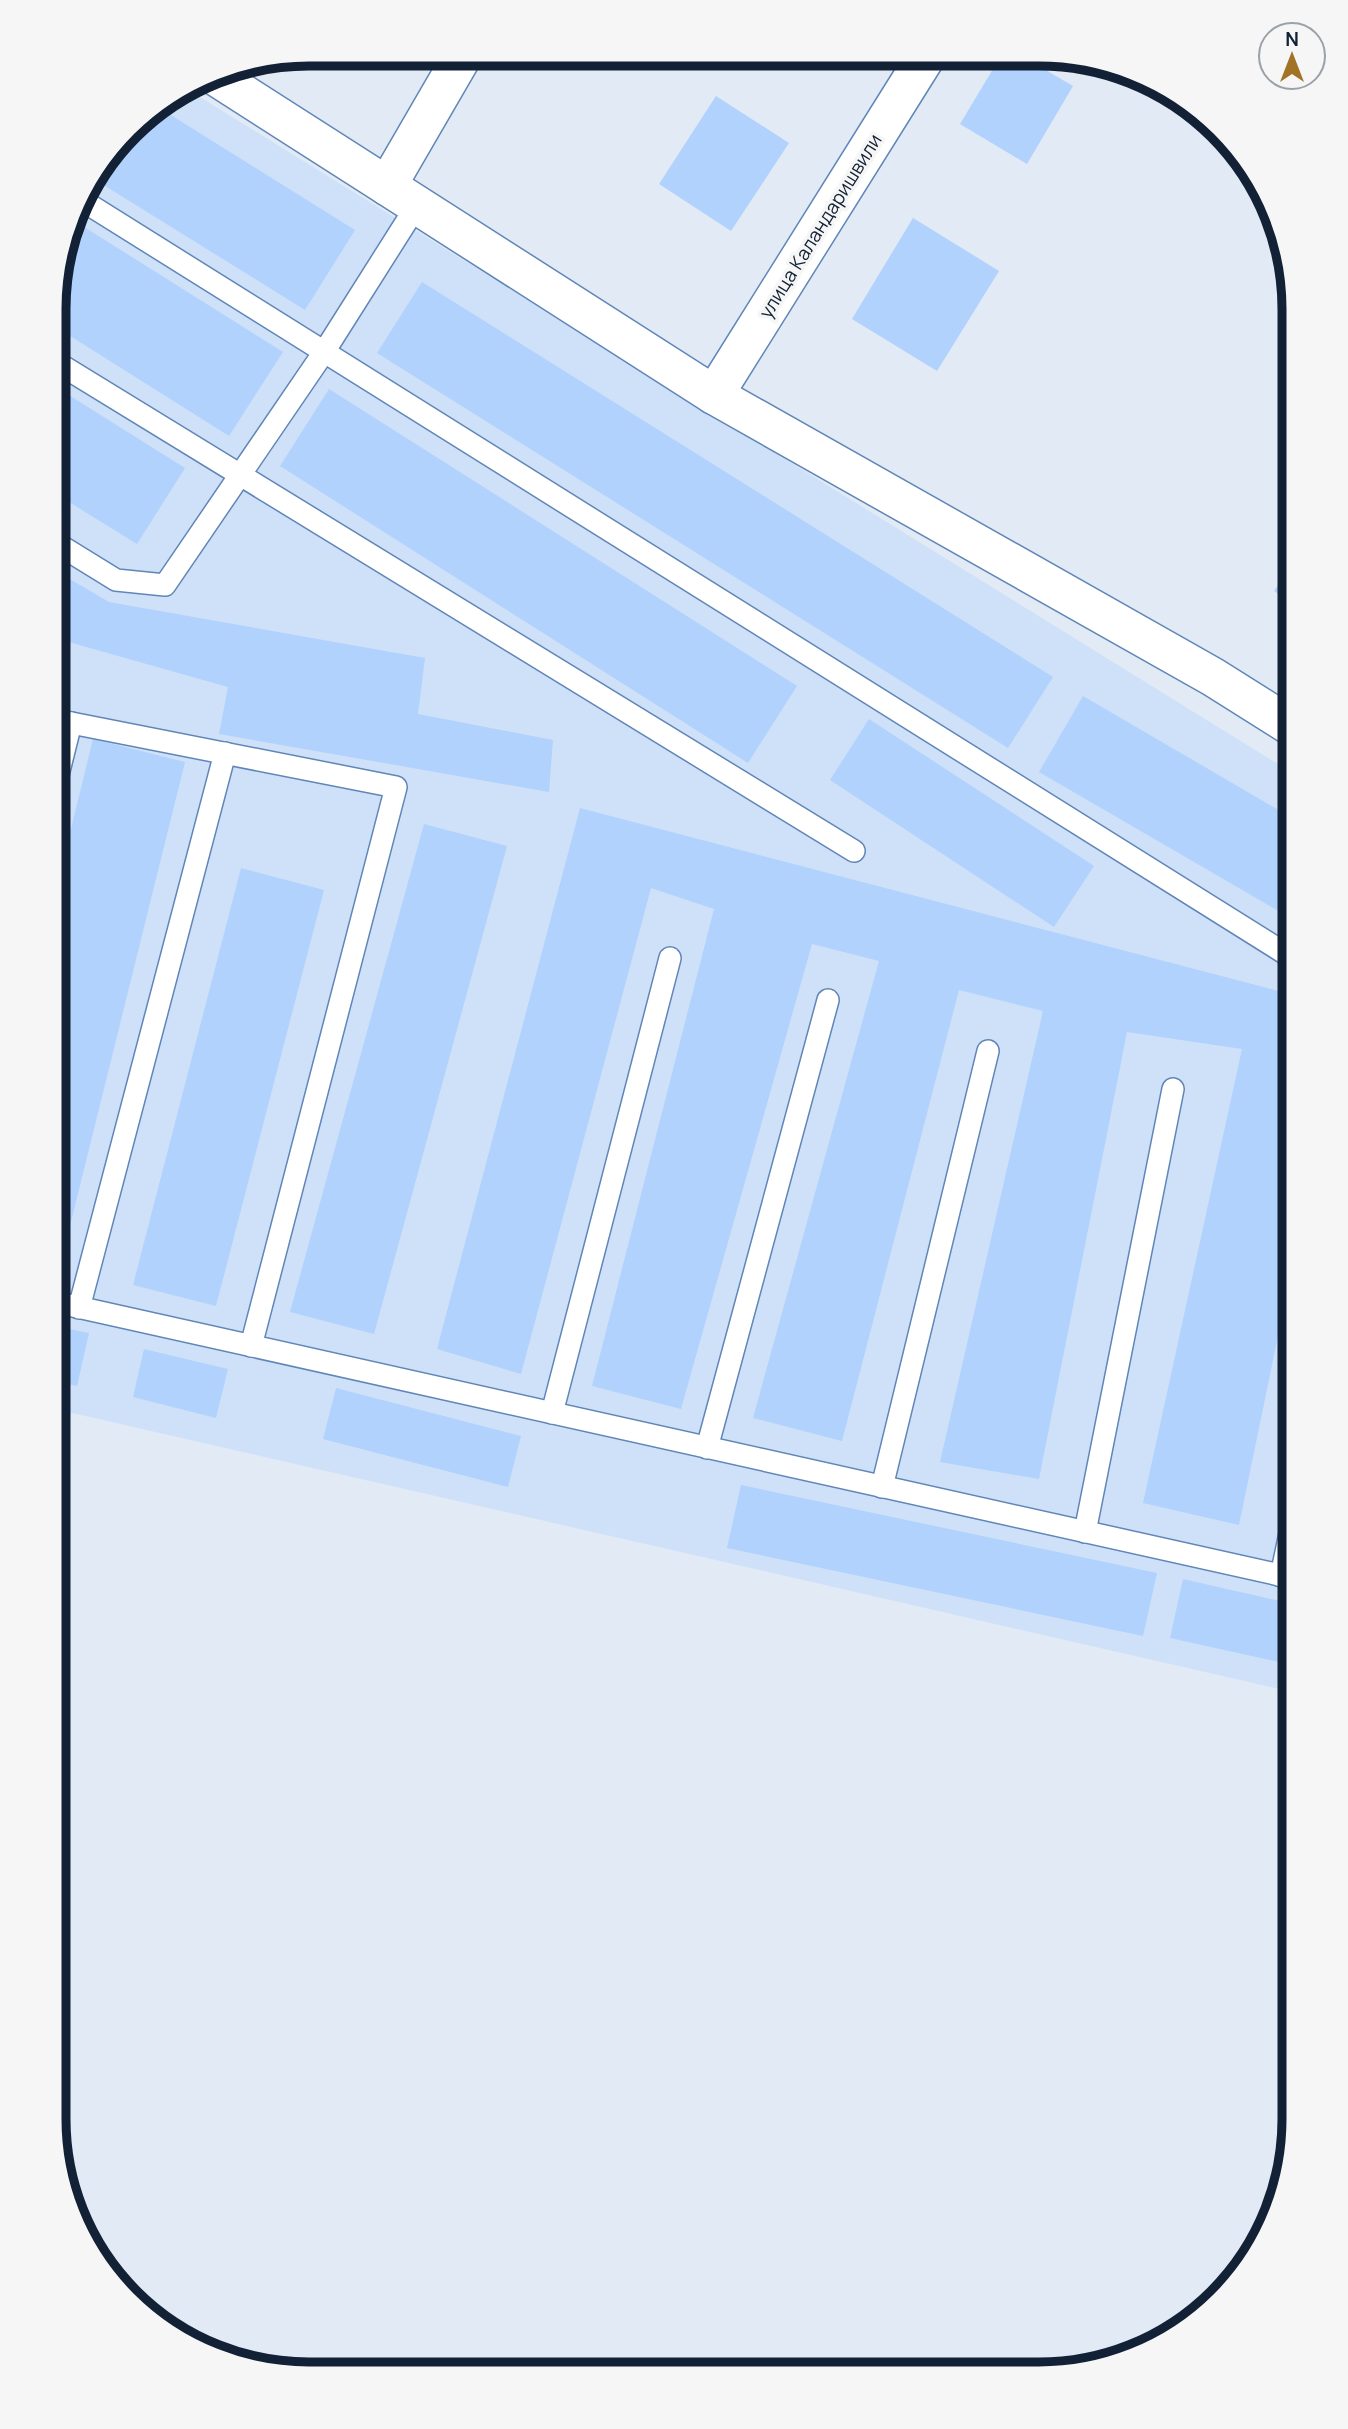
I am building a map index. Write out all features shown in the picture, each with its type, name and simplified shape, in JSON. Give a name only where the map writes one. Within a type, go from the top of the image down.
[{"type":"street","points":[[402,195],[458,66]]},
{"type":"street","name":"улица Каландаришвили","points":[[714,394],[920,66]]},
{"type":"street","points":[[224,82],[714,394],[1213,677],[1282,721]]},
{"type":"lane","points":[[66,549],[116,580],[165,585],[324,352],[402,195]]},
{"type":"lane","points":[[91,206],[1282,951]]},
{"type":"lane","points":[[66,368],[854,851]]},
{"type":"lane","points":[[66,723],[396,787],[251,1346]]},
{"type":"lane","points":[[79,1308],[225,753]]},
{"type":"lane","points":[[552,1413],[670,958]]},
{"type":"lane","points":[[707,1448],[828,1000]]},
{"type":"lane","points":[[882,1487],[988,1051]]},
{"type":"lane","points":[[1085,1532],[1173,1089]]},
{"type":"lane","points":[[66,1305],[1281,1576]]},
{"type":"shaded area","points":[[196,95],[1282,766],[1281,1689],[66,1412],[66,310],[71,262],[79,231],[99,188],[127,149],[174,107]]},
{"type":"building","points":[[995,66],[1039,66],[1073,86],[1027,164],[960,124]]},
{"type":"building","points":[[716,96],[789,143],[731,231],[659,184]]},
{"type":"building","points":[[167,113],[355,230],[305,310],[101,184],[127,149]]},
{"type":"building","points":[[913,218],[999,271],[937,371],[852,319]]},
{"type":"building","points":[[81,225],[283,352],[229,436],[66,333],[71,262]]},
{"type":"building","points":[[422,282],[1053,677],[1008,748],[377,353]]},
{"type":"building","points":[[329,389],[797,686],[748,763],[280,466]]},
{"type":"building","points":[[66,393],[185,468],[137,544],[66,500]]},
{"type":"building","points":[[66,577],[109,602],[425,658],[418,714],[553,740],[549,792],[219,734],[228,687],[66,641]]},
{"type":"building","points":[[1282,580],[1282,596],[1274,591]]},
{"type":"building","points":[[1083,696],[1282,812],[1282,913],[1039,772]]},
{"type":"building","points":[[869,719],[1094,866],[1054,927],[830,780]]},
{"type":"building","points":[[93,739],[185,762],[66,1242],[66,849]]},
{"type":"building","points":[[580,808],[1282,992],[1281,1319],[1239,1525],[1143,1503],[1242,1049],[1127,1032],[1039,1479],[940,1462],[1043,1011],[959,990],[842,1441],[753,1418],[879,961],[812,944],[681,1409],[592,1386],[714,909],[651,888],[521,1374],[437,1349]]},
{"type":"building","points":[[424,824],[507,846],[374,1334],[290,1312]]},
{"type":"building","points":[[241,868],[324,890],[216,1306],[133,1285]]},
{"type":"building","points":[[66,1328],[89,1333],[77,1386],[66,1384]]},
{"type":"building","points":[[144,1349],[228,1369],[216,1418],[133,1397]]},
{"type":"building","points":[[336,1388],[521,1436],[508,1487],[323,1439]]},
{"type":"building","points":[[741,1485],[1157,1573],[1143,1636],[727,1548]]},
{"type":"building","points":[[1183,1579],[1281,1601],[1281,1662],[1170,1638]]}]
